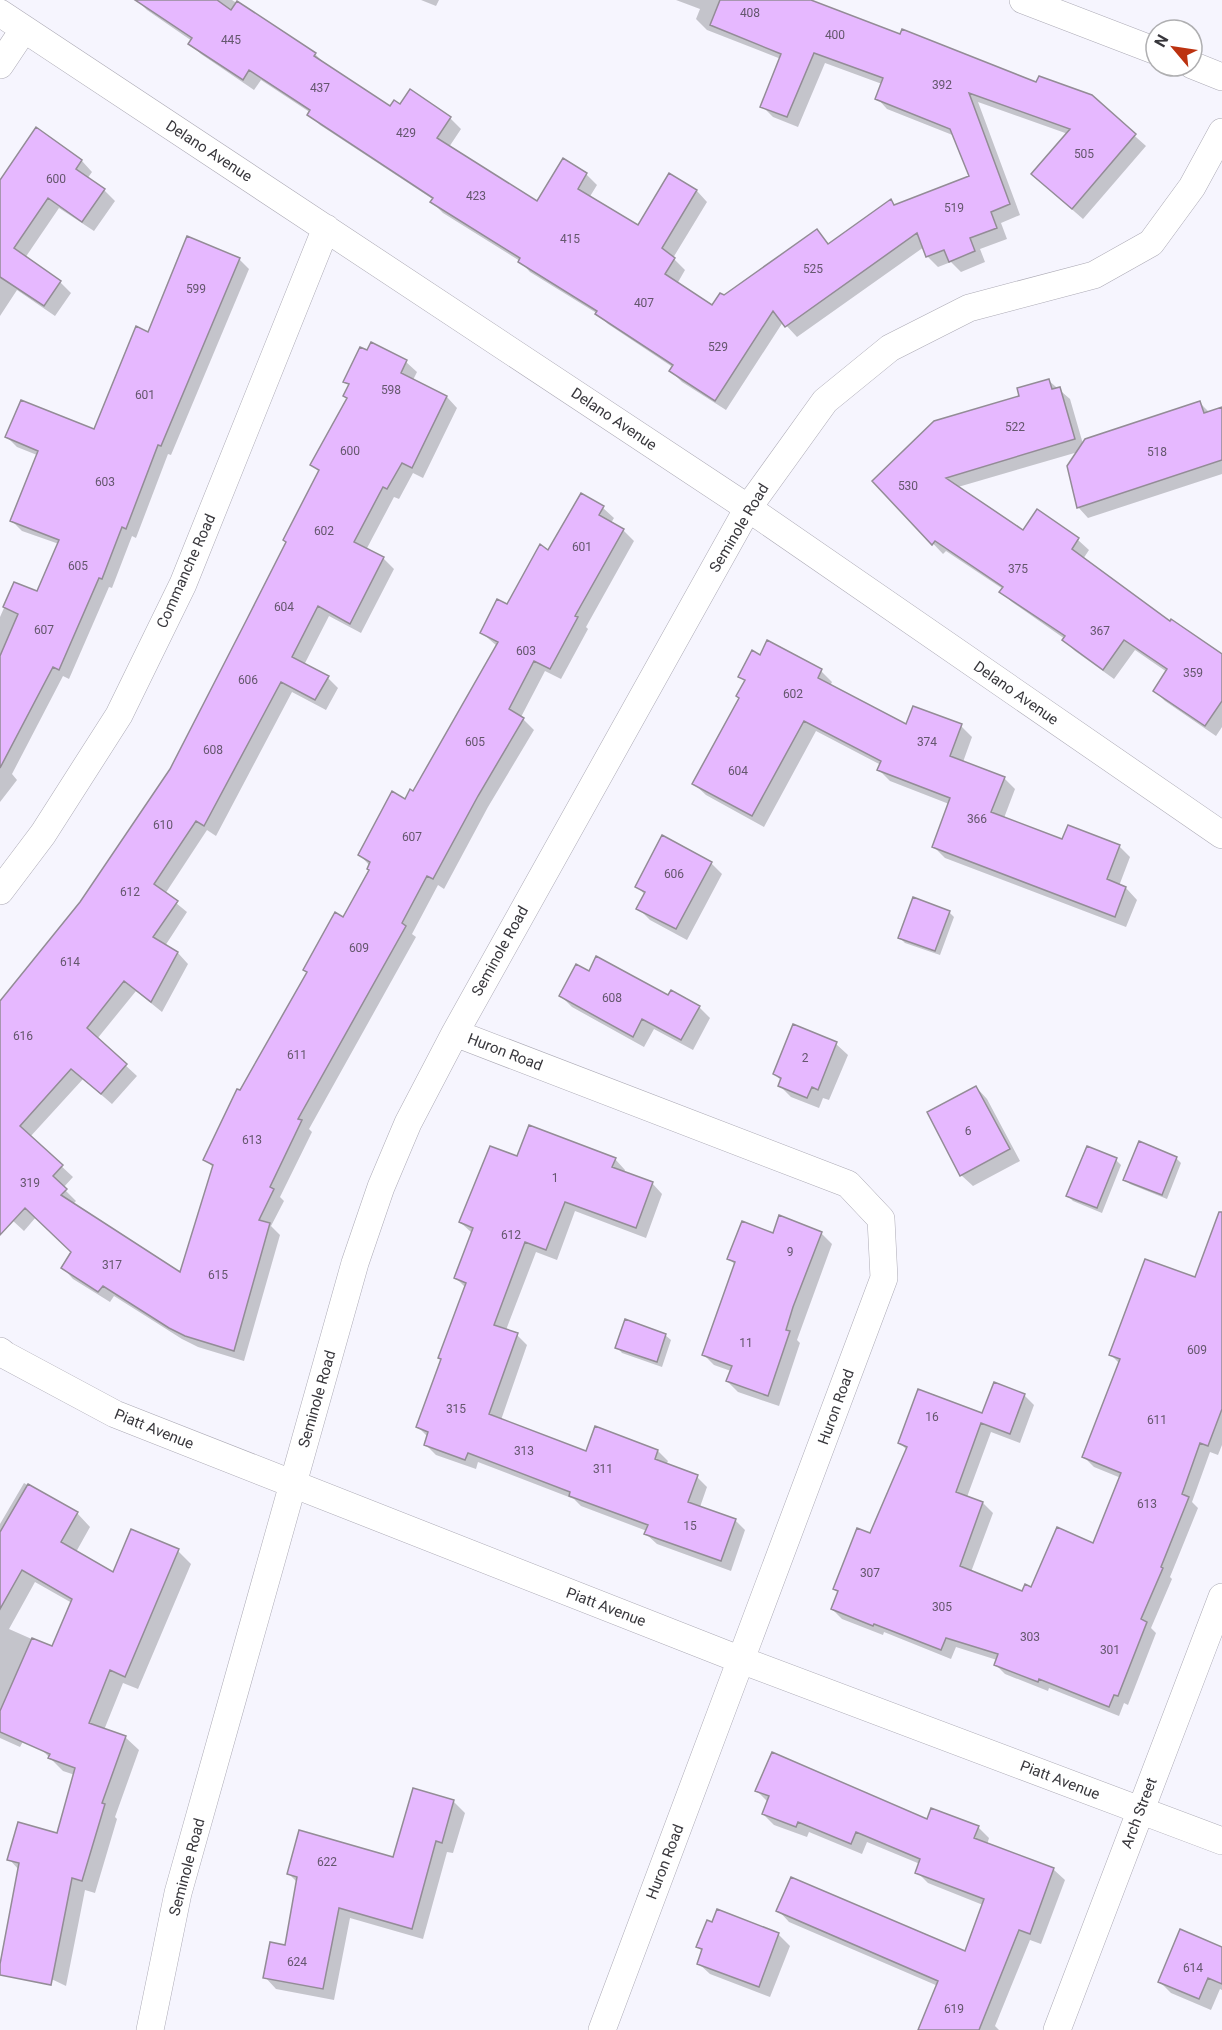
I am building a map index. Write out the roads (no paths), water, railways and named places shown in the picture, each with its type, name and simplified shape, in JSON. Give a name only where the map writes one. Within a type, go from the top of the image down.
[{"type":"street","points":[[1023,0],[1144,46]]},
{"type":"street","name":"Delano Avenue","points":[[0,13],[748,508],[1222,835]]},
{"type":"street","points":[[0,66],[24,29]]},
{"type":"street","points":[[1204,70],[1222,77]]},
{"type":"street","name":"Seminole Road","points":[[150,2030],[178,1893],[356,1263],[381,1187],[408,1123],[455,1033],[748,508],[825,401],[890,348],[969,308],[1094,276],[1151,243],[1192,187],[1222,132]]},
{"type":"street","name":"Commanche Road","points":[[0,891],[43,834],[119,715],[183,584],[326,228]]},
{"type":"street","name":"Huron Road","points":[[455,1033],[848,1184],[881,1219],[884,1278],[602,2030]]},
{"type":"street","name":"Piatt Avenue","points":[[2,1357],[115,1414],[293,1485],[741,1660],[1222,1841]]},
{"type":"street","name":"Arch Street","points":[[1057,2030],[1222,1597]]}]
